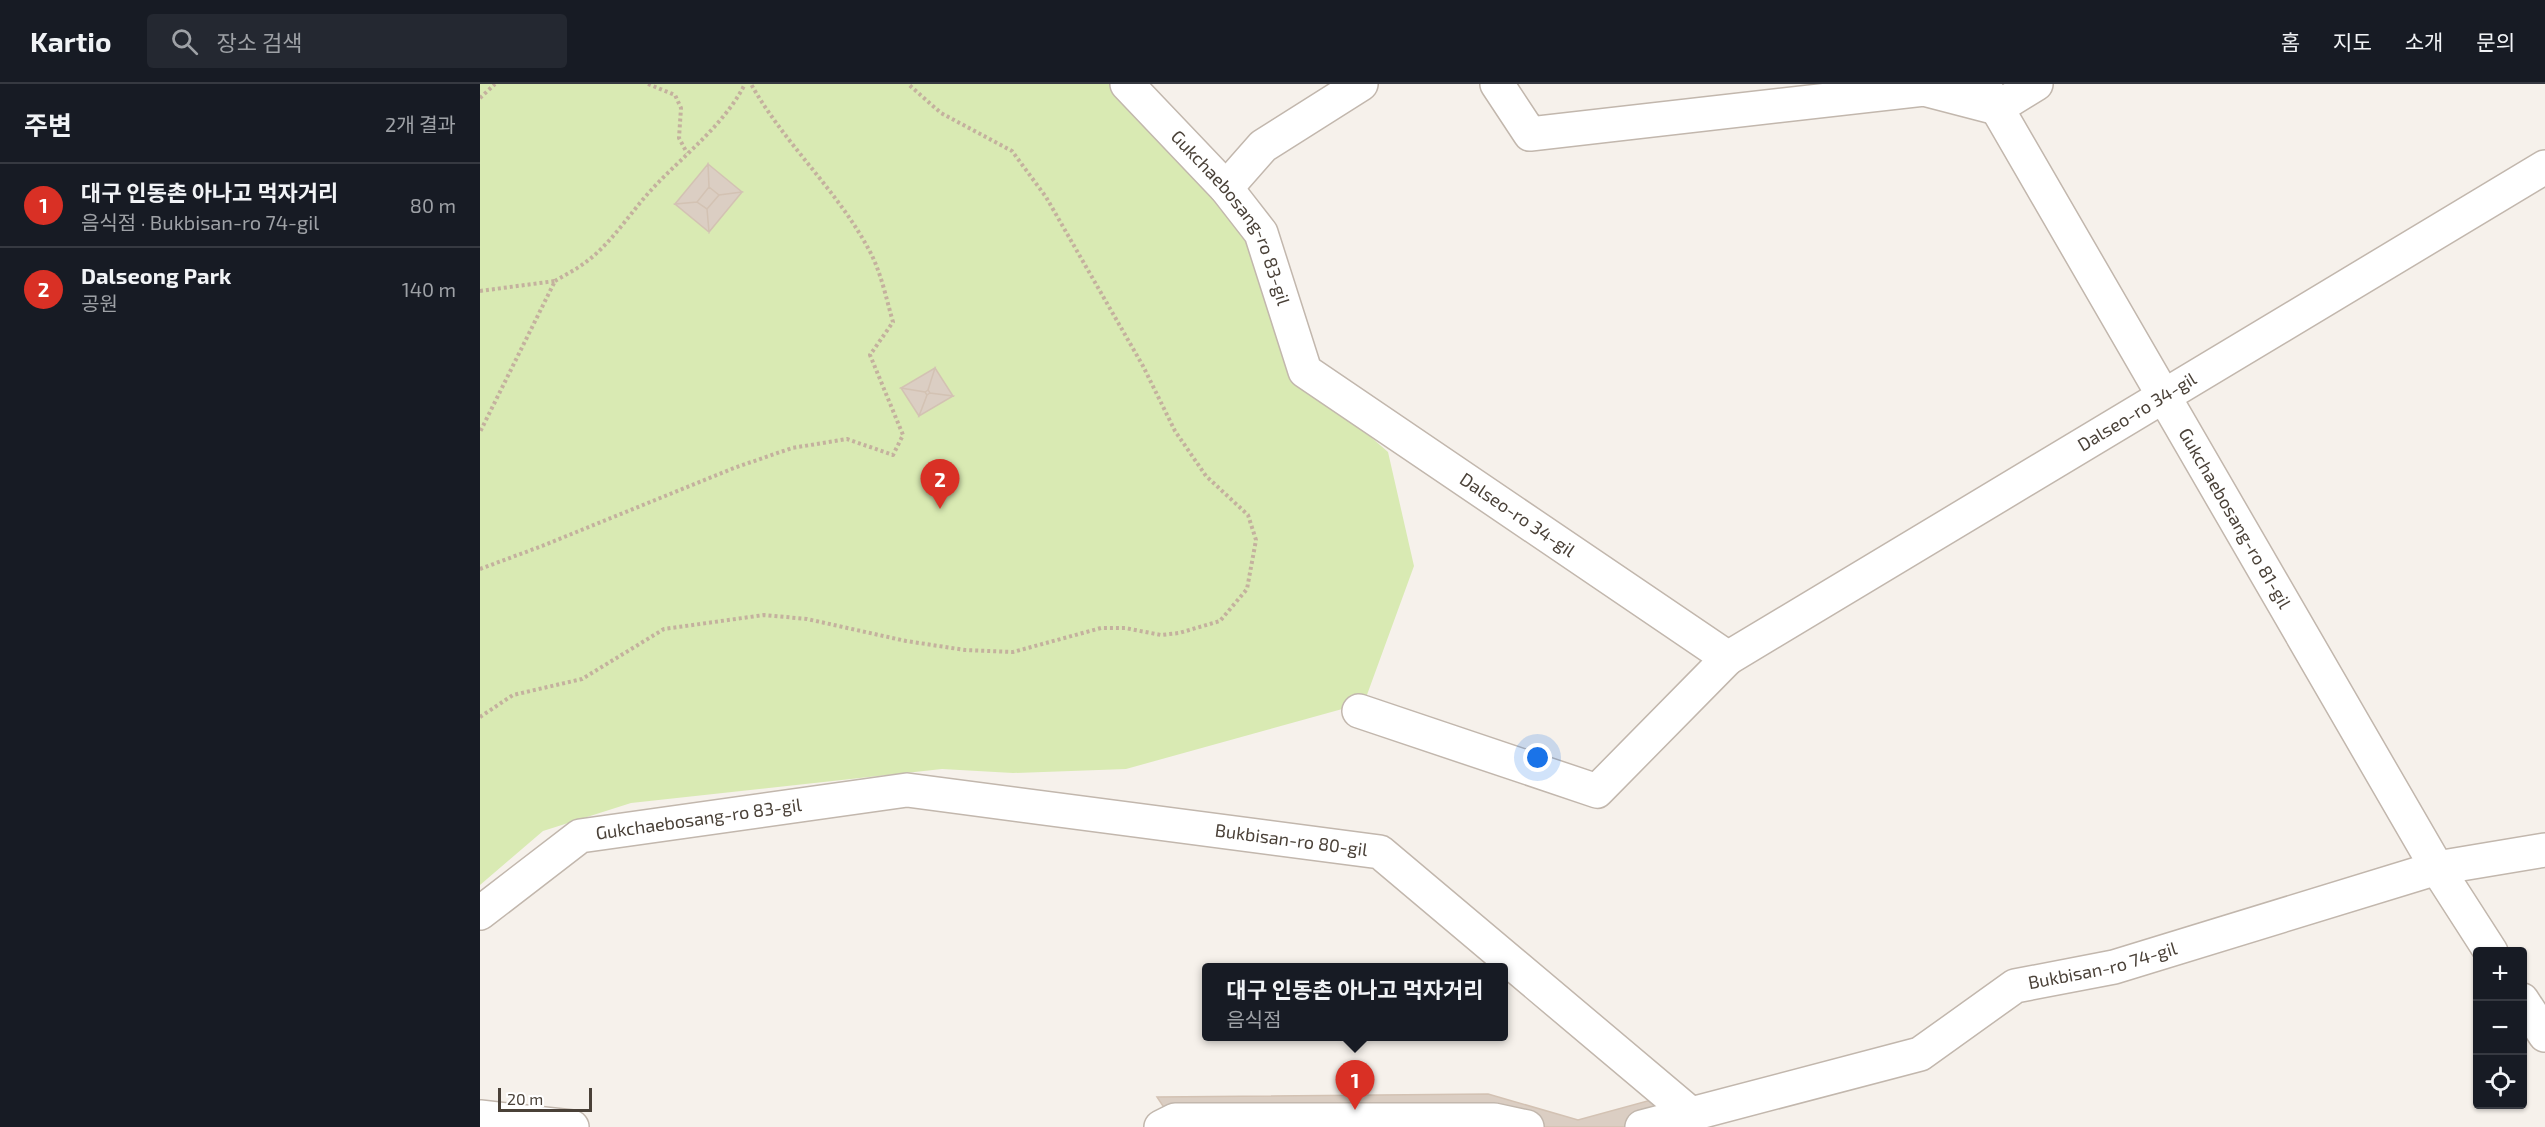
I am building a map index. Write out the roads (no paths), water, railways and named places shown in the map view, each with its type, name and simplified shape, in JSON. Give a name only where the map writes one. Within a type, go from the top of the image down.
[{"type":"street","name":"Gukchaebosang-ro 83-gil","points":[[1127,84],[1226,188],[1261,233],[1305,371]]},
{"type":"street","points":[[1226,188],[1263,146],[1361,84]]},
{"type":"street","points":[[1497,84],[1530,134],[1924,89],[1990,96],[2036,84]]},
{"type":"street","name":"Gukchaebosang-ro 81-gil","points":[[1990,96],[2437,868],[2488,947]]},
{"type":"street","name":"Dalseo-ro 34-gil","points":[[1359,711],[1597,791],[1728,658],[2545,167]]},
{"type":"street","name":"Dalseo-ro 34-gil","points":[[1305,371],[1728,658]]},
{"type":"street","name":"Gukchaebosang-ro 83-gil","points":[[480,913],[580,836],[907,790]]},
{"type":"street","name":"Bukbisan-ro 80-gil","points":[[907,790],[1380,852],[1691,1114]]},
{"type":"street","name":"Bukbisan-ro 74-gil","points":[[1642,1127],[1920,1054],[2015,986],[2114,968],[2437,868],[2545,850]]},
{"type":"street","points":[[2524,1001],[2545,1035]]},
{"type":"street","points":[[480,1117],[572,1127]]},
{"type":"street","points":[[1161,1127],[1175,1120],[1494,1120],[1527,1127]]},
{"type":"place","name":"Dalseong Park","points":[[940,509]]},
{"type":"place","name":"대구 인동촌 아나고 먹자거리","points":[[1355,1110]]}]
